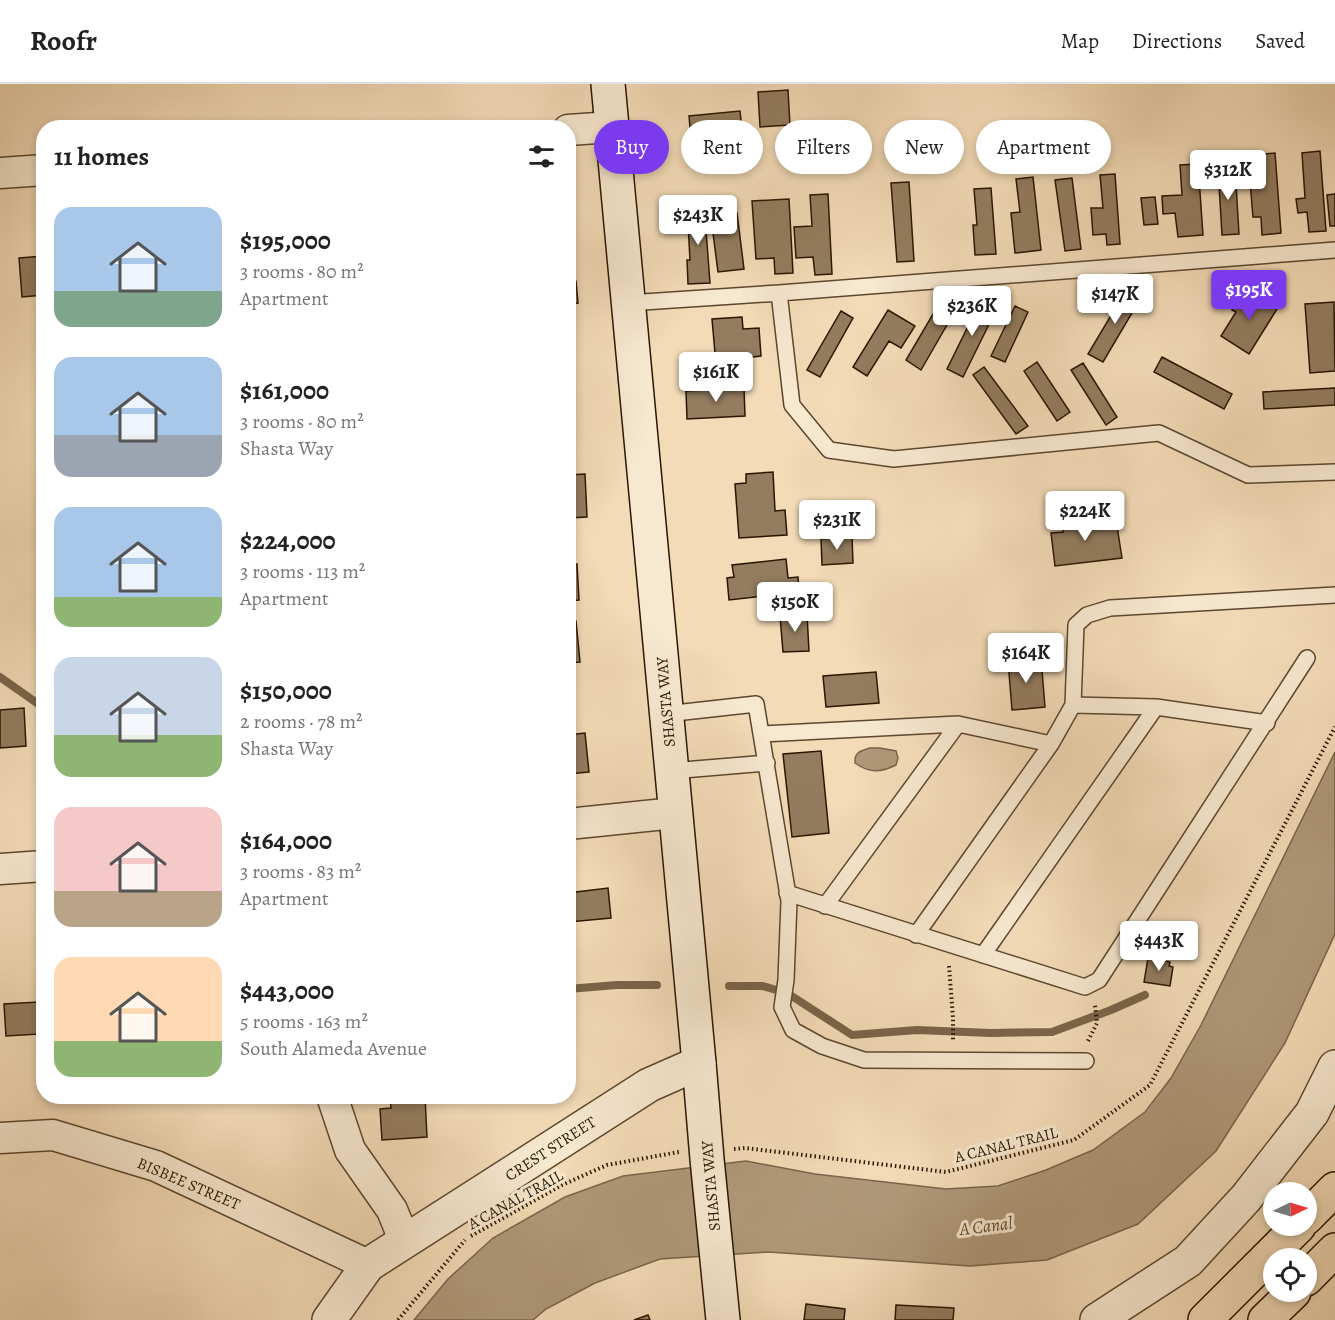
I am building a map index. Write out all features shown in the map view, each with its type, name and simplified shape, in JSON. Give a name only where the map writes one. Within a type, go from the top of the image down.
[{"type":"main road","name":"SHASTA WAY","points":[[608,84],[611,120]]},
{"type":"main road","name":"SHASTA WAY","points":[[616,174],[723,1320]]},
{"type":"main road","name":"CREST STREET","points":[[329,1320],[368,1265],[649,1084],[699,1063]]},
{"type":"main road","points":[[1097,1320],[1188,1261],[1246,1198],[1312,1113],[1335,1067]]},
{"type":"main road","points":[[1317,1207],[1335,1189]]},
{"type":"main road","points":[[1205,1320],[1289,1236]]},
{"type":"main road","points":[[1317,1268],[1335,1250]]},
{"type":"main road","points":[[1266,1320],[1284,1302]]},
{"type":"street","points":[[576,129],[594,128]]},
{"type":"street","points":[[0,173],[36,171]]},
{"type":"street","points":[[576,823],[675,813]]},
{"type":"street","points":[[0,869],[36,867]]},
{"type":"street","points":[[335,1104],[350,1150],[392,1210],[405,1242]]},
{"type":"street","name":"BISBEE STREET","points":[[0,1138],[53,1135],[156,1166],[368,1265]]},
{"type":"lane","points":[[628,303],[1335,250]]},
{"type":"lane","points":[[779,293],[792,405],[829,450],[894,459],[1159,433],[1248,475],[1335,472]]},
{"type":"lane","points":[[916,934],[1051,744],[1073,705],[1076,625],[1087,615],[1110,608],[1335,595]]},
{"type":"lane","points":[[787,893],[1085,987],[1099,980],[1307,658]]},
{"type":"lane","points":[[666,714],[756,704],[789,901],[786,980],[782,1007],[794,1030],[822,1046],[864,1060],[1086,1061]]},
{"type":"lane","points":[[1073,705],[1156,707],[1267,723]]},
{"type":"lane","points":[[983,955],[1156,707]]},
{"type":"lane","points":[[761,734],[958,724],[1051,744]]},
{"type":"lane","points":[[825,906],[958,724]]},
{"type":"lane","points":[[671,771],[767,763]]},
{"type":"path","name":"A CANAL TRAIL","points":[[398,1320],[464,1241],[562,1185],[608,1165],[671,1153],[706,1155],[745,1148],[946,1172],[1074,1140],[1150,1085],[1335,726]]},
{"type":"path","points":[[947,944],[953,1043]]},
{"type":"path","points":[[1095,1008],[1097,1023]]},
{"type":"water","points":[[870,748],[896,751],[898,758],[896,765],[875,771],[865,769],[855,763],[857,754]]},
{"type":"water","name":"A Canal","points":[[1335,752],[1335,934],[1285,1043],[1216,1151],[1138,1224],[1047,1260],[970,1266],[769,1252],[660,1259],[595,1283],[546,1309],[533,1320],[414,1320],[448,1279],[493,1238],[565,1197],[623,1176],[746,1161],[815,1174],[946,1189],[998,1186],[1046,1170],[1093,1150],[1145,1112],[1171,1078],[1201,1025]]},
{"type":"building","points":[[788,90],[790,120],[775,120],[775,126],[763,127],[763,120],[760,120],[758,92]]},
{"type":"building","points":[[740,111],[741,120],[689,120],[689,116]]},
{"type":"building","points":[[1320,151],[1326,231],[1309,232],[1307,212],[1298,213],[1296,199],[1305,198],[1302,153]]},
{"type":"building","points":[[1275,153],[1281,233],[1262,235],[1261,217],[1253,217],[1250,181],[1258,180],[1256,155]]},
{"type":"building","points":[[1198,164],[1203,235],[1178,237],[1175,213],[1163,214],[1162,196],[1182,195],[1180,165]]},
{"type":"building","points":[[1235,167],[1239,234],[1222,235],[1218,168]]},
{"type":"building","points":[[1115,174],[1120,244],[1107,245],[1106,234],[1093,235],[1091,208],[1103,208],[1100,175]]},
{"type":"building","points":[[1033,177],[1041,250],[1015,253],[1011,213],[1020,212],[1016,179]]},
{"type":"building","points":[[1072,178],[1081,249],[1065,251],[1055,180]]},
{"type":"building","points":[[909,182],[914,261],[897,262],[891,183]]},
{"type":"building","points":[[991,188],[996,254],[975,255],[973,225],[977,225],[974,189]]},
{"type":"building","points":[[828,194],[832,274],[815,275],[813,257],[796,258],[794,227],[812,226],[810,195]]},
{"type":"building","points":[[1335,194],[1335,226],[1330,226],[1327,195]]},
{"type":"building","points":[[1155,197],[1158,224],[1144,225],[1141,198]]},
{"type":"building","points":[[789,199],[793,273],[775,274],[774,258],[756,259],[752,201]]},
{"type":"building","points":[[727,200],[729,214],[737,213],[744,269],[718,272],[709,202]]},
{"type":"building","points":[[704,204],[710,283],[688,284],[687,260],[690,260],[687,205]]},
{"type":"building","points":[[36,257],[36,296],[22,297],[19,258]]},
{"type":"building","points":[[1128,287],[1142,296],[1103,362],[1088,354]]},
{"type":"building","points":[[1246,289],[1277,309],[1249,354],[1221,336],[1236,312],[1232,310]]},
{"type":"building","points":[[982,298],[998,306],[963,377],[947,369]]},
{"type":"building","points":[[1334,302],[1335,371],[1310,373],[1305,304]]},
{"type":"building","points":[[1015,306],[1028,312],[1005,362],[991,356]]},
{"type":"building","points":[[936,309],[951,318],[921,370],[906,360]]},
{"type":"building","points":[[888,310],[915,326],[901,348],[889,341],[867,376],[853,367]]},
{"type":"building","points":[[841,311],[853,318],[820,377],[807,370]]},
{"type":"building","points":[[742,317],[743,329],[759,328],[761,356],[745,358],[746,374],[717,376],[712,319]]},
{"type":"building","points":[[1162,357],[1232,394],[1224,409],[1154,372]]},
{"type":"building","points":[[1037,362],[1070,412],[1057,421],[1024,371]]},
{"type":"building","points":[[1083,363],[1117,417],[1106,425],[1071,370]]},
{"type":"building","points":[[984,367],[1028,426],[1016,434],[973,375]]},
{"type":"building","points":[[744,388],[745,416],[687,419],[686,391]]},
{"type":"building","points":[[1335,388],[1335,405],[1264,409],[1263,392]]},
{"type":"building","points":[[773,472],[775,511],[785,510],[787,535],[739,538],[735,484],[746,483],[746,474]]},
{"type":"building","points":[[585,474],[587,517],[576,518],[576,475]]},
{"type":"building","points":[[1090,514],[1092,529],[1117,526],[1122,558],[1055,566],[1051,533],[1063,532],[1062,517]]},
{"type":"building","points":[[852,537],[853,563],[822,565],[821,539]]},
{"type":"building","points":[[786,559],[788,578],[798,577],[799,592],[729,600],[727,578],[734,577],[732,565]]},
{"type":"building","points":[[576,564],[579,600],[576,600]]},
{"type":"building","points":[[807,614],[809,651],[783,652],[780,616]]},
{"type":"building","points":[[576,621],[580,662],[576,662]]},
{"type":"building","points":[[1041,658],[1045,707],[1012,710],[1008,661]]},
{"type":"building","points":[[876,672],[879,703],[826,707],[823,676]]},
{"type":"building","points":[[24,708],[26,746],[0,748],[0,710]]},
{"type":"building","points":[[585,733],[589,772],[576,773],[576,734]]},
{"type":"building","points":[[821,751],[829,833],[792,837],[783,754]]},
{"type":"building","points":[[608,888],[611,918],[576,921],[576,892]]},
{"type":"building","points":[[1148,958],[1170,962],[1169,966],[1173,967],[1170,986],[1144,982]]},
{"type":"building","points":[[36,1002],[36,1034],[6,1036],[4,1004]]},
{"type":"building","points":[[391,1104],[425,1104],[427,1137],[382,1140],[380,1109],[391,1108]]},
{"type":"building","points":[[806,1304],[845,1309],[844,1320],[804,1320]]},
{"type":"building","points":[[896,1305],[954,1308],[953,1320],[895,1320]]},
{"type":"building","points":[[648,1315],[650,1320],[634,1320]]},
{"type":"waterway","points":[[0,677],[36,702]]},
{"type":"waterway","points":[[576,988],[657,985]]},
{"type":"waterway","points":[[729,986],[763,986],[787,993],[852,1035],[917,1030],[991,1033],[1052,1032],[1145,995]]}]
